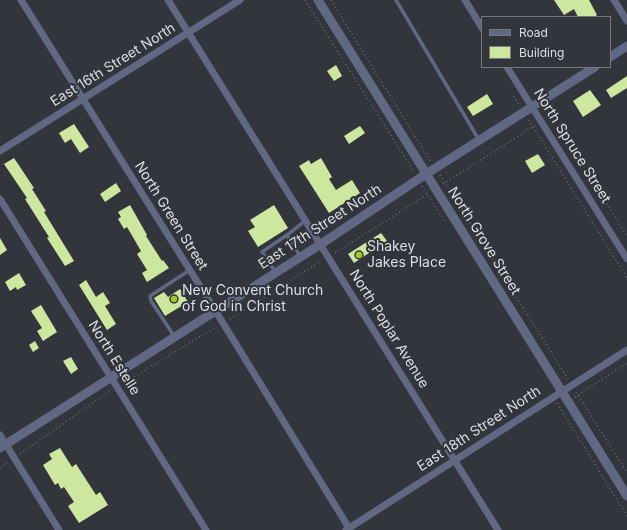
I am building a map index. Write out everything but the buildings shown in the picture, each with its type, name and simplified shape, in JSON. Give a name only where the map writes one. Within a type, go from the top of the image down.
[{"type":"street","name":"North Green Street","points":[[21,0],[350,528]]},
{"type":"street","name":"North Poplar Avenue","points":[[168,0],[329,256],[498,530]]},
{"type":"street","name":"East 16th Street North","points":[[0,151],[240,0]]},
{"type":"street","name":"North Grove Street","points":[[318,0],[422,177],[562,392],[627,496]]},
{"type":"street","points":[[465,0],[481,26]]},
{"type":"street","points":[[614,0],[627,21]]},
{"type":"street","points":[[611,56],[627,46]]},
{"type":"street","name":"North Spruce Street","points":[[508,68],[532,107],[539,123],[627,259]]},
{"type":"street","name":"East 17th Street North","points":[[3,446],[301,257],[435,168],[593,68]]},
{"type":"street","name":"North Estelle","points":[[0,199],[206,530]]},
{"type":"street","name":"East 18th Street North","points":[[350,528],[627,350]]},
{"type":"street","points":[[0,435],[3,446],[14,458],[59,530]]},
{"type":"lane","points":[[396,0],[480,140]]},
{"type":"lane","points":[[276,273],[262,252],[306,220]]},
{"type":"lane","points":[[287,235],[301,257]]},
{"type":"lane","points":[[175,337],[151,301],[150,296],[190,270]]},
{"type":"path","points":[[305,0],[432,192],[447,225]]},
{"type":"path","points":[[331,0],[627,473]]},
{"type":"path","points":[[514,96],[627,278]]},
{"type":"path","points":[[0,468],[117,388],[432,192],[551,115],[627,236]]},
{"type":"path","points":[[533,127],[539,123]]},
{"type":"path","points":[[560,407],[627,363]]},
{"type":"path","points":[[554,397],[627,516]]},
{"type":"place","name":"Shakey Jakes Place","points":[[359,255]]},
{"type":"place","name":"New Convent Church of God in Christ","points":[[174,299]]}]
